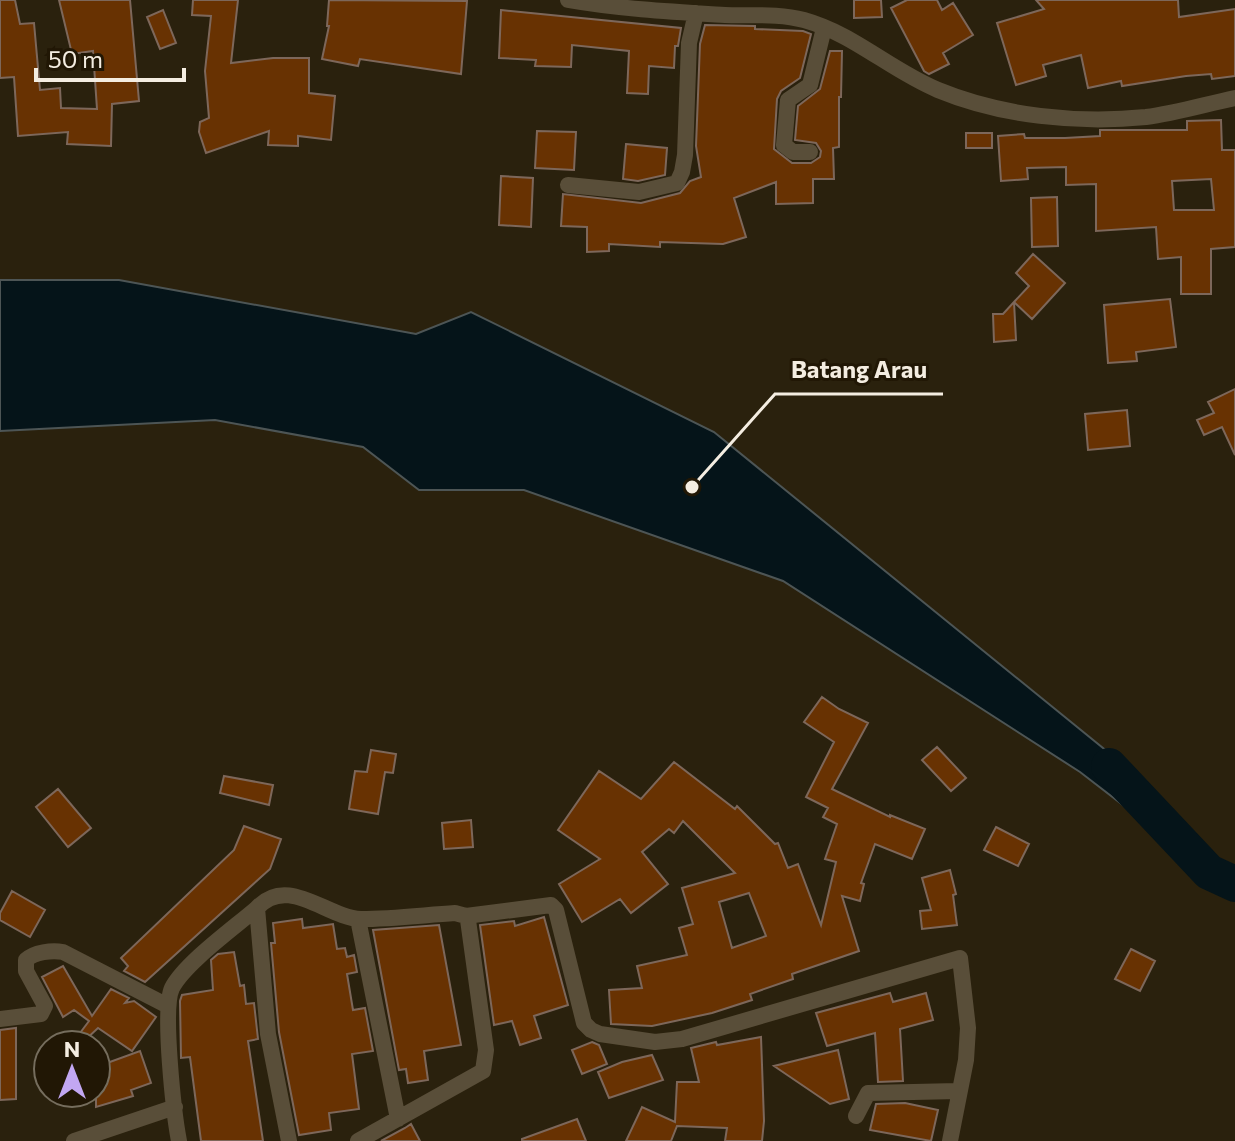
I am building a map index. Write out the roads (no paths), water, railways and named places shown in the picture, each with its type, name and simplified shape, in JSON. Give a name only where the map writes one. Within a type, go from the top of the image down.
[{"type":"street","points":[[568,0],[803,20],[863,45],[894,67],[938,90],[1003,110],[1062,118],[1108,119],[1149,116],[1235,98]]},
{"type":"street","points":[[568,185],[639,192],[677,183],[685,155],[689,43],[696,13]]},
{"type":"street","points":[[810,152],[793,152],[784,145],[788,100],[810,85],[824,28]]},
{"type":"street","points":[[179,1141],[168,1006],[170,993],[181,975],[265,899],[292,895],[358,919],[455,913],[466,916],[551,905],[556,910],[584,1023],[600,1034],[655,1042],[682,1039],[960,958],[968,1028],[966,1060],[950,1141]]},
{"type":"street","points":[[257,908],[268,1034],[289,1141]]},
{"type":"street","points":[[358,1141],[483,1071],[486,1050],[466,916]]},
{"type":"street","points":[[358,919],[398,1119]]},
{"type":"street","points":[[0,1019],[41,1014],[45,1006],[26,971],[26,960],[29,956],[54,950],[168,1006]]},
{"type":"street","points":[[856,1116],[868,1093],[958,1091]]},
{"type":"street","points":[[74,1141],[175,1107]]},
{"type":"waterway","points":[[1109,766],[1209,872],[1235,884]]},
{"type":"place","name":"Batang Arau","points":[[692,487]]}]
